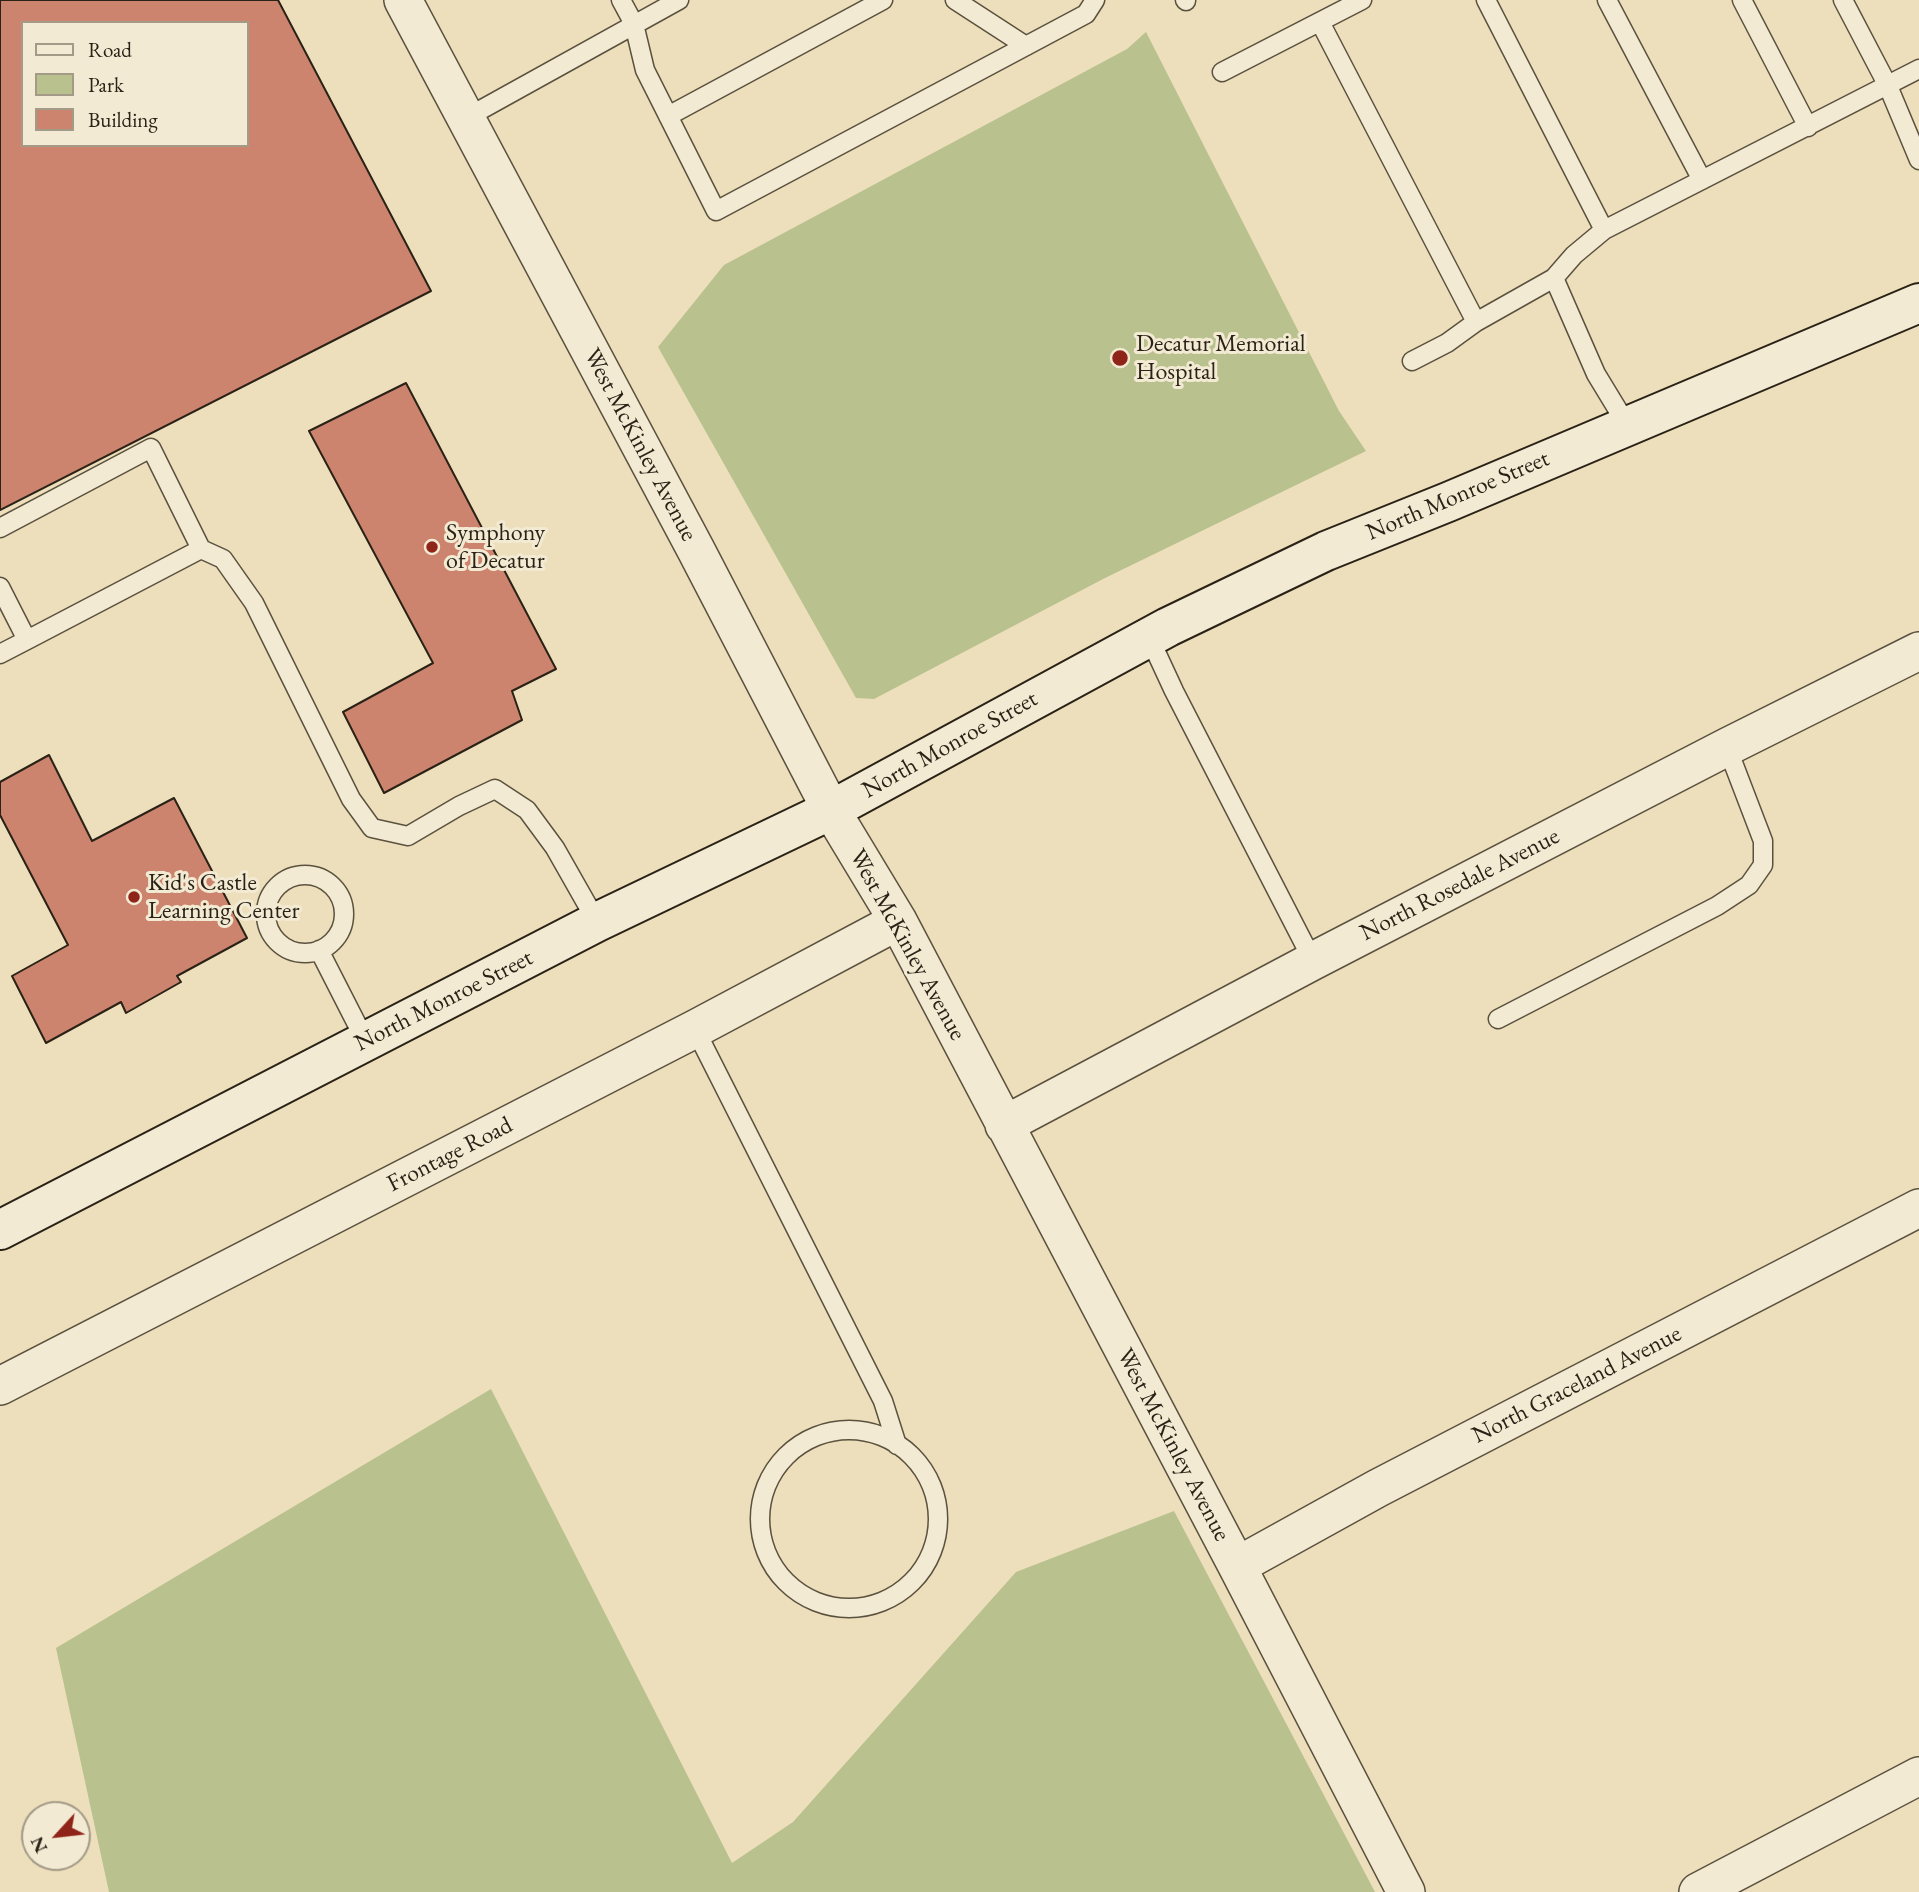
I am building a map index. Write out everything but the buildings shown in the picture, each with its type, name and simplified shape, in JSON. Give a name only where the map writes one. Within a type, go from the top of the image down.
[{"type":"street","name":"West McKinley Avenue","points":[[403,0],[831,810],[898,920],[1406,1892]]},
{"type":"street","name":"North Monroe Street","points":[[0,1230],[597,922],[831,810],[1149,637],[1326,551],[1919,303]]},
{"type":"street","name":"North Rosedale Avenue","points":[[1004,1125],[1313,961],[1919,651]]},
{"type":"street","name":"Frontage Road","points":[[0,1386],[695,1029],[898,920]]},
{"type":"street","name":"North Graceland Avenue","points":[[1237,1566],[1378,1488],[1919,1208]]},
{"type":"street","points":[[1698,1892],[1919,1776]]},
{"type":"lane","points":[[621,0],[634,24],[645,70],[716,211],[1086,14],[1095,0]]},
{"type":"lane","points":[[466,118],[679,0]]},
{"type":"lane","points":[[668,116],[883,0]]},
{"type":"lane","points":[[955,0],[1026,46]]},
{"type":"lane","points":[[1223,72],[1362,0]]},
{"type":"lane","points":[[1486,0],[1604,230]]},
{"type":"lane","points":[[1607,0],[1702,180]]},
{"type":"lane","points":[[1742,0],[1808,127]]},
{"type":"lane","points":[[1843,0],[1888,86],[1919,160]]},
{"type":"lane","points":[[1320,22],[1476,322]]},
{"type":"lane","points":[[1412,361],[1447,343],[1476,322],[1554,278],[1574,255],[1604,230],[1919,69]]},
{"type":"lane","points":[[1554,278],[1596,373],[1627,425]]},
{"type":"lane","points":[[0,528],[151,448],[201,550],[223,559],[254,603],[351,799],[372,828],[408,836],[459,806],[495,789],[527,810],[555,848],[597,922]]},
{"type":"lane","points":[[0,654],[201,550]]},
{"type":"lane","points":[[0,587],[27,639]]},
{"type":"lane","points":[[1149,637],[1313,961]]},
{"type":"lane","points":[[1498,1019],[1717,906],[1749,886],[1763,865],[1763,841],[1727,747]]},
{"type":"lane","points":[[313,875],[334,888],[341,898],[343,923],[330,944],[319,950],[306,953],[293,951],[281,944],[272,934],[267,922],[267,908],[271,895],[278,885],[288,878],[313,875]]},
{"type":"lane","points":[[319,950],[366,1042]]},
{"type":"lane","points":[[695,1029],[883,1401],[897,1445],[921,1466],[934,1493],[938,1524],[932,1553],[915,1579],[892,1597],[863,1607],[833,1607],[804,1596],[781,1577],[766,1553],[760,1525],[762,1496],[773,1470],[793,1448],[817,1435],[845,1429],[874,1433],[897,1445]]},
{"type":"green space","points":[[1146,32],[1339,411],[1366,451],[1105,578],[874,699],[856,698],[658,347],[724,265],[1127,49]]},
{"type":"green space","points":[[491,1389],[732,1863],[793,1822],[1016,1572],[1174,1511],[1375,1892],[109,1892],[56,1648]]},
{"type":"place","name":"Decatur Memorial Hospital","points":[[1120,358]]},
{"type":"place","name":"Symphony of Decatur","points":[[432,547]]},
{"type":"place","name":"Kid's Castle Learning Center","points":[[134,897]]}]
